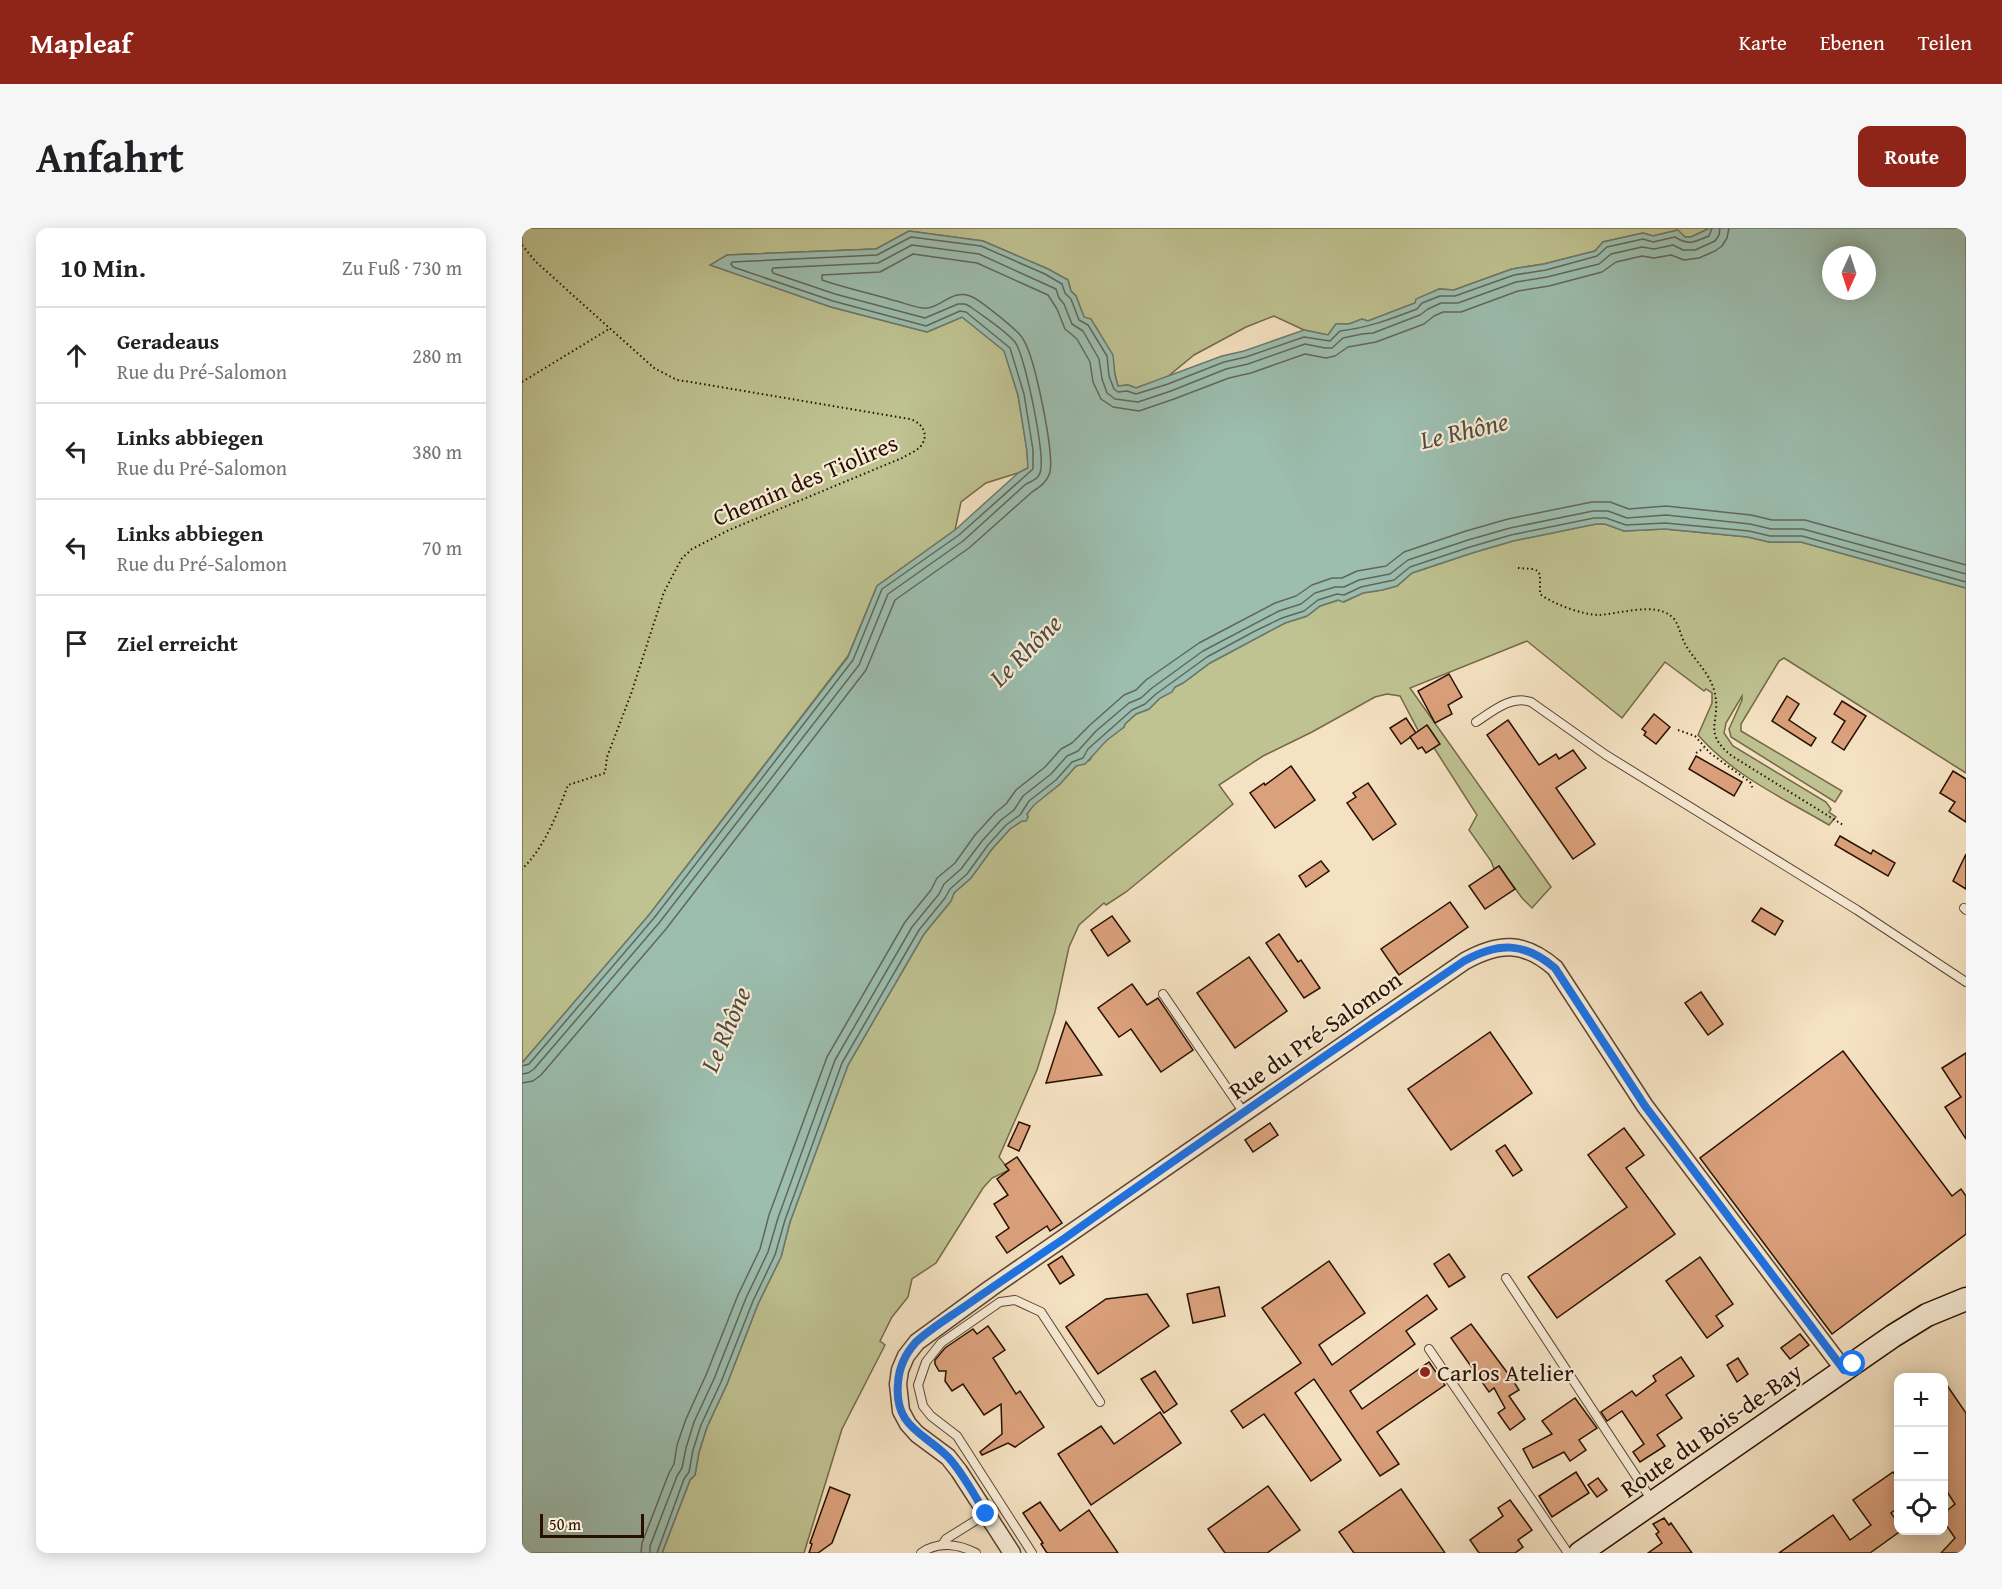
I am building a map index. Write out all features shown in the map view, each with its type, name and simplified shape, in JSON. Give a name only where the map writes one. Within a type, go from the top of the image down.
[{"type":"main road","name":"Route du Bois-de-Bay","points":[[1581,1553],[1893,1336],[1927,1315],[1966,1299]]},
{"type":"street","name":"Rue du Pré-Salomon","points":[[1012,1553],[959,1471],[948,1457],[908,1424],[901,1411],[898,1384],[900,1370],[906,1356],[917,1342],[1359,1033],[1477,954],[1496,948],[1506,947],[1533,952],[1555,968],[1645,1106],[1844,1370]]},
{"type":"lane","points":[[1476,722],[1511,701],[1519,699],[1531,702],[1606,755],[1857,910],[1966,982]]},
{"type":"lane","points":[[1163,994],[1244,1113]]},
{"type":"lane","points":[[1506,1278],[1654,1502]]},
{"type":"lane","points":[[1032,1553],[957,1436],[931,1416],[923,1406],[918,1385],[921,1372],[935,1348],[1000,1302],[1015,1300],[1041,1312],[1100,1401]]},
{"type":"lane","points":[[1429,1349],[1568,1553]]},
{"type":"lane","points":[[942,1545],[946,1539],[986,1514]]},
{"type":"lane","points":[[921,1553],[942,1545],[966,1548],[976,1553]]},
{"type":"path","name":"Chemin des Tiolires","points":[[522,245],[537,262],[654,368],[677,380],[910,419],[920,423],[925,431],[920,447],[902,458],[729,530],[692,549],[682,558],[664,592],[631,694],[607,757],[605,773],[568,785],[554,823],[522,869]]},
{"type":"path","points":[[522,382],[610,328]]},
{"type":"path","points":[[1518,568],[1538,571],[1540,594],[1583,613],[1598,615],[1647,609],[1663,611],[1670,615],[1715,691],[1714,732],[1719,744],[1732,756],[1843,825]]},
{"type":"path","points":[[1678,730],[1695,736],[1721,762],[1750,782],[1753,789]]},
{"type":"path","points":[[1696,753],[1704,747]]},
{"type":"green space","points":[[522,228],[1710,228],[1691,237],[1685,237],[1677,230],[1653,236],[1643,233],[1603,242],[1595,251],[1544,264],[1512,269],[1454,290],[1439,289],[1415,303],[1368,321],[1362,319],[1349,324],[1336,324],[1328,335],[1304,330],[1274,316],[1246,327],[1194,355],[1166,378],[1136,388],[1128,385],[1118,386],[1112,355],[1084,317],[1068,280],[983,241],[909,231],[876,249],[727,255],[711,265],[831,307],[927,332],[962,317],[1004,350],[1018,395],[1028,468],[986,483],[961,502],[955,530],[877,586],[848,656],[649,915],[522,1063]]},
{"type":"green space","points":[[1605,524],[1624,531],[1665,529],[1748,537],[1769,542],[1801,542],[1966,588],[1966,773],[1784,658],[1779,661],[1741,724],[1741,731],[1842,791],[1835,802],[1731,737],[1729,729],[1742,696],[1726,723],[1724,733],[1733,746],[1826,802],[1831,809],[1829,812],[1836,817],[1829,825],[1760,785],[1712,750],[1698,735],[1712,703],[1712,693],[1706,689],[1704,691],[1665,662],[1622,718],[1527,641],[1410,688],[1551,887],[1532,908],[1499,866],[1494,869],[1469,830],[1477,815],[1429,740],[1434,735],[1427,726],[1419,732],[1400,696],[1387,694],[1375,697],[1263,756],[1219,785],[1233,804],[1126,892],[1106,905],[1104,903],[1079,925],[1069,947],[1055,1012],[1037,1070],[999,1157],[1009,1170],[992,1178],[983,1188],[936,1263],[912,1279],[908,1297],[892,1317],[880,1341],[885,1345],[842,1429],[804,1553],[662,1553],[690,1480],[695,1475],[707,1427],[727,1384],[758,1304],[781,1257],[790,1222],[848,1065],[924,934],[951,901],[954,893],[971,878],[1010,829],[1026,820],[1033,805],[1060,784],[1076,766],[1090,760],[1100,746],[1136,714],[1149,709],[1160,698],[1210,663],[1285,623],[1307,616],[1320,606],[1339,600],[1344,602],[1363,593],[1397,586],[1412,573],[1472,553],[1513,541]]},
{"type":"water","name":"Le Rhône","points":[[1710,228],[1966,228],[1966,588],[1801,542],[1769,542],[1748,537],[1665,529],[1624,531],[1605,524],[1596,524],[1513,541],[1472,553],[1412,573],[1397,586],[1363,593],[1343,602],[1338,600],[1320,606],[1307,616],[1285,623],[1210,663],[1175,687],[1172,692],[1160,698],[1149,709],[1136,714],[1085,764],[1076,766],[1060,784],[1034,805],[1027,814],[1026,821],[1010,829],[971,878],[954,893],[951,901],[924,934],[848,1065],[790,1222],[781,1257],[758,1304],[727,1384],[707,1427],[695,1475],[690,1480],[662,1553],[522,1553],[522,1063],[649,915],[848,657],[877,586],[955,530],[1018,473],[1028,468],[1018,395],[1004,351],[962,317],[927,332],[831,307],[710,265],[727,255],[876,249],[909,231],[983,241],[1068,280],[1084,317],[1091,319],[1113,355],[1118,386],[1128,385],[1136,388],[1222,356],[1244,351],[1304,330],[1328,335],[1336,324],[1349,324],[1362,319],[1368,321],[1415,303],[1416,299],[1439,289],[1454,290],[1512,269],[1544,264],[1595,251],[1603,242],[1643,233],[1653,236],[1678,230],[1685,237],[1691,237]]},
{"type":"building","points":[[1449,674],[1462,697],[1448,705],[1452,714],[1435,723],[1418,691]]},
{"type":"building","points":[[1787,696],[1799,704],[1789,720],[1816,738],[1811,746],[1772,721]]},
{"type":"building","points":[[1842,701],[1866,716],[1844,750],[1832,742],[1845,721],[1834,714]]},
{"type":"building","points":[[1654,714],[1670,727],[1656,744],[1644,735],[1646,732],[1642,729]]},
{"type":"building","points":[[1406,718],[1416,733],[1401,744],[1390,728]]},
{"type":"building","points":[[1508,720],[1539,765],[1556,754],[1559,759],[1573,750],[1586,768],[1556,788],[1595,844],[1573,859],[1487,735]]},
{"type":"building","points":[[1427,725],[1440,744],[1426,753],[1422,747],[1418,749],[1410,737]]},
{"type":"building","points":[[1696,756],[1742,782],[1734,796],[1689,769]]},
{"type":"building","points":[[1291,766],[1315,800],[1275,828],[1250,793]]},
{"type":"building","points":[[1953,771],[1966,779],[1966,822],[1949,811],[1955,802],[1940,793]]},
{"type":"building","points":[[1368,783],[1396,824],[1373,840],[1347,803],[1356,797],[1353,793]]},
{"type":"building","points":[[1840,836],[1871,854],[1873,850],[1895,863],[1888,876],[1835,845]]},
{"type":"building","points":[[1966,854],[1966,889],[1953,881]]},
{"type":"building","points":[[1321,861],[1329,871],[1306,887],[1299,876]]},
{"type":"building","points":[[1499,866],[1515,889],[1485,909],[1469,886]]},
{"type":"building","points":[[1450,902],[1468,927],[1399,975],[1381,949]]},
{"type":"building","points":[[1761,908],[1783,921],[1775,935],[1752,921]]},
{"type":"building","points":[[1112,916],[1130,941],[1108,956],[1091,930]]},
{"type":"building","points":[[1279,934],[1320,988],[1304,998],[1266,943]]},
{"type":"building","points":[[1249,957],[1287,1011],[1235,1048],[1197,993]]},
{"type":"building","points":[[1132,984],[1147,1005],[1158,998],[1193,1050],[1161,1072],[1131,1029],[1119,1037],[1098,1008]]},
{"type":"building","points":[[1701,992],[1723,1024],[1708,1035],[1685,1003]]},
{"type":"building","points":[[1066,1022],[1102,1075],[1046,1083]]},
{"type":"building","points":[[1490,1032],[1532,1093],[1451,1150],[1408,1089]]},
{"type":"building","points":[[1843,1051],[1952,1196],[1961,1189],[1966,1196],[1966,1234],[1832,1334],[1700,1158]]},
{"type":"building","points":[[1966,1053],[1966,1139],[1945,1107],[1961,1097],[1942,1068]]},
{"type":"building","points":[[1019,1122],[1030,1126],[1019,1151],[1008,1146]]},
{"type":"building","points":[[1270,1123],[1278,1135],[1253,1152],[1245,1140]]},
{"type":"building","points":[[1624,1128],[1644,1155],[1626,1168],[1675,1234],[1557,1318],[1528,1277],[1627,1207],[1588,1155]]},
{"type":"building","points":[[1505,1145],[1522,1170],[1513,1176],[1496,1151]]},
{"type":"building","points":[[1017,1157],[1062,1223],[1050,1231],[1047,1226],[1007,1253],[996,1237],[1009,1228],[994,1204],[1008,1195],[997,1179],[1009,1170],[1005,1165]]},
{"type":"building","points":[[1449,1254],[1465,1277],[1449,1287],[1434,1264]]},
{"type":"building","points":[[1062,1256],[1074,1275],[1060,1284],[1048,1265]]},
{"type":"building","points":[[1700,1257],[1733,1304],[1716,1316],[1723,1326],[1707,1338],[1666,1281]]},
{"type":"building","points":[[1329,1261],[1365,1313],[1319,1345],[1332,1365],[1427,1295],[1437,1309],[1406,1331],[1415,1344],[1350,1391],[1362,1409],[1429,1362],[1445,1385],[1377,1432],[1399,1464],[1380,1476],[1314,1379],[1295,1393],[1341,1460],[1311,1481],[1264,1414],[1243,1428],[1231,1411],[1301,1363],[1262,1308]]},
{"type":"building","points":[[1219,1287],[1225,1316],[1193,1323],[1187,1294]]},
{"type":"building","points":[[1147,1294],[1169,1326],[1098,1374],[1066,1327],[1106,1299]]},
{"type":"building","points":[[1471,1324],[1519,1390],[1509,1396],[1525,1419],[1510,1430],[1498,1413],[1505,1408],[1494,1388],[1489,1392],[1451,1338]]},
{"type":"building","points":[[988,1326],[1005,1350],[993,1358],[1016,1394],[1020,1391],[1044,1427],[1015,1447],[1008,1443],[982,1455],[980,1452],[1002,1434],[1001,1404],[984,1415],[963,1384],[952,1391],[945,1381],[946,1371],[939,1371],[935,1360],[945,1348],[973,1329],[977,1334]]},
{"type":"building","points":[[1800,1334],[1809,1345],[1790,1359],[1781,1348]]},
{"type":"building","points":[[1681,1357],[1694,1376],[1666,1395],[1682,1418],[1657,1435],[1665,1446],[1640,1462],[1633,1452],[1644,1444],[1622,1411],[1607,1421],[1601,1412],[1632,1391],[1636,1396],[1656,1381],[1653,1376]]},
{"type":"building","points":[[1738,1358],[1748,1374],[1737,1382],[1727,1365]]},
{"type":"building","points":[[1155,1371],[1177,1404],[1164,1413],[1141,1379]]},
{"type":"building","points":[[1948,1387],[1966,1413],[1966,1553],[1941,1553],[1955,1538],[1948,1528],[1948,1510],[1955,1504],[1948,1493]]},
{"type":"building","points":[[1575,1398],[1597,1428],[1579,1440],[1586,1450],[1570,1461],[1564,1452],[1533,1468],[1523,1449],[1552,1434],[1542,1421]]},
{"type":"building","points":[[1160,1412],[1181,1443],[1091,1505],[1058,1454],[1101,1426],[1114,1444]]},
{"type":"building","points":[[1576,1472],[1589,1493],[1552,1517],[1539,1496]]},
{"type":"building","points":[[1893,1472],[1894,1511],[1891,1513],[1894,1517],[1895,1535],[1870,1553],[1779,1553],[1833,1515],[1850,1540],[1871,1525],[1853,1500]]},
{"type":"building","points":[[1598,1478],[1607,1490],[1597,1497],[1588,1485]]},
{"type":"building","points":[[1268,1486],[1300,1530],[1267,1553],[1225,1553],[1208,1529]]},
{"type":"building","points":[[830,1487],[850,1495],[832,1543],[818,1553],[809,1553],[812,1544],[810,1543]]},
{"type":"building","points":[[1401,1489],[1445,1553],[1354,1553],[1339,1532]]},
{"type":"building","points":[[1510,1500],[1532,1530],[1518,1540],[1523,1547],[1515,1553],[1479,1553],[1470,1540],[1503,1516],[1498,1508]]},
{"type":"building","points":[[1040,1502],[1060,1531],[1089,1510],[1118,1553],[1047,1553],[1023,1513]]},
{"type":"building","points":[[1664,1518],[1669,1525],[1671,1523],[1692,1553],[1648,1553],[1662,1543],[1656,1534],[1659,1532],[1653,1524]]},
{"type":"place","name":"Carlos Atelier","points":[[1425,1372]]},
{"type":"route","points":[[986,1514],[948,1457],[918,1434],[908,1424],[901,1411],[898,1398],[900,1370],[906,1356],[917,1342],[991,1288],[1464,961],[1496,948],[1514,947],[1533,952],[1555,968],[1645,1106],[1678,1150],[1844,1370],[1853,1364]]}]
